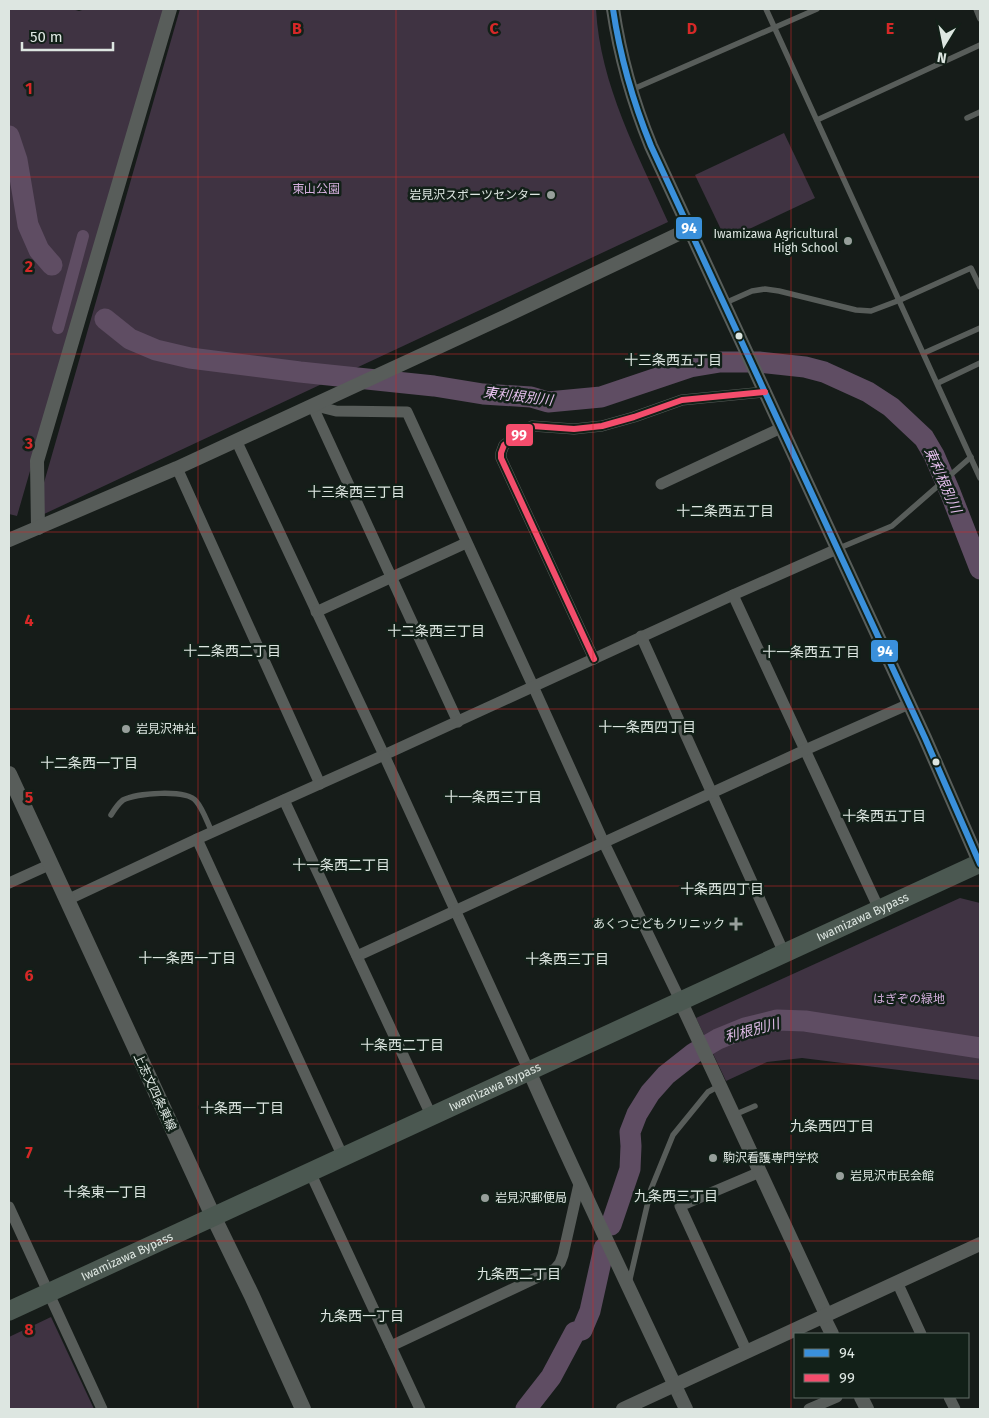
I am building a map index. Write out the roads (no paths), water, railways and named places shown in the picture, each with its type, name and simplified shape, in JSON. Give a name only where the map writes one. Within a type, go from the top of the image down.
[{"type":"highway","name":"Iwamizawa Bypass","points":[[9,1311],[980,863]]},
{"type":"main road","name":"上志文四条東線","points":[[9,774],[303,1409]]},
{"type":"street","points":[[38,528],[37,460],[170,9]]},
{"type":"street","points":[[613,9],[618,41],[631,90],[651,146],[909,704],[980,863]]},
{"type":"street","points":[[9,540],[177,468],[417,358],[689,229]]},
{"type":"street","points":[[594,658],[501,458],[502,448],[532,426],[574,429],[602,426],[682,400],[764,389]]},
{"type":"street","points":[[312,405],[336,412],[406,412],[604,843],[760,1172],[832,1333]]},
{"type":"street","points":[[312,405],[458,722]]},
{"type":"street","points":[[661,484],[781,428]]},
{"type":"street","points":[[236,440],[457,911],[579,1184],[629,1285],[686,1409]]},
{"type":"street","points":[[177,468],[320,784]]},
{"type":"street","points":[[316,612],[466,542]]},
{"type":"street","points":[[67,900],[196,839],[458,722],[641,636],[837,549]]},
{"type":"street","points":[[733,595],[879,909]]},
{"type":"street","points":[[641,636],[784,953]]},
{"type":"street","points":[[357,956],[909,704]]},
{"type":"street","points":[[284,800],[430,1116]]},
{"type":"street","points":[[196,839],[343,1157]]},
{"type":"street","points":[[9,883],[51,864]]},
{"type":"street","points":[[310,1172],[420,1409]]},
{"type":"street","points":[[747,1352],[680,1206],[760,1172]]},
{"type":"street","points":[[391,1346],[554,1269],[560,1263],[563,1255],[579,1184]]},
{"type":"street","points":[[9,1207],[102,1409]]},
{"type":"street","points":[[623,1409],[980,1244]]},
{"type":"street","points":[[897,1282],[921,1333]]},
{"type":"street","points":[[809,1409],[835,1398]]},
{"type":"lane","points":[[766,9],[980,478]]},
{"type":"lane","points":[[631,90],[775,27],[804,11],[816,9]]},
{"type":"lane","points":[[976,9],[980,19]]},
{"type":"lane","points":[[818,120],[980,45]]},
{"type":"lane","points":[[967,118],[980,112]]},
{"type":"lane","points":[[724,303],[752,291],[765,289],[856,310],[878,309],[971,268],[980,287]]},
{"type":"lane","points":[[924,354],[980,328]]},
{"type":"lane","points":[[938,383],[980,363]]},
{"type":"lane","points":[[837,549],[892,526],[971,457]]},
{"type":"lane","points":[[111,816],[119,803],[138,795],[172,794],[189,796],[196,800],[212,832]]},
{"type":"lane","points":[[629,1285],[652,1189],[672,1135],[708,1092],[719,1084]]},
{"type":"lane","points":[[733,1116],[755,1106]]},
{"type":"waterway","name":"東利根別川","points":[[9,136],[17,160],[28,225],[39,250],[52,265]]},
{"type":"waterway","name":"東利根別川","points":[[58,328],[83,236]]},
{"type":"waterway","name":"東利根別川","points":[[105,319],[130,339],[156,350],[190,358],[434,386],[483,394],[531,397],[548,402],[601,397],[690,367],[720,362],[759,362],[805,367],[824,372],[868,392],[891,407],[924,438],[934,455],[950,492],[980,569]]},
{"type":"waterway","name":"利根別川","points":[[611,1225],[630,1169],[630,1132],[637,1114],[650,1093],[666,1075],[694,1053],[718,1039],[745,1028],[777,1020],[805,1021],[980,1048]]},
{"type":"waterway","name":"利根別川","points":[[526,1409],[551,1377],[575,1332],[582,1330],[590,1311],[604,1248]]},
{"type":"place","name":"岩見沢スポーツセンター","points":[[551,195]]},
{"type":"place","name":"Iwamizawa Agricultural High School","points":[[848,241]]},
{"type":"place","name":"岩見沢神社","points":[[126,729]]},
{"type":"place","name":"あくつこどもクリニック","points":[[736,924]]},
{"type":"place","name":"駒沢看護専門学校","points":[[713,1158]]},
{"type":"place","name":"岩見沢市民会館","points":[[840,1176]]},
{"type":"place","name":"岩見沢郵便局","points":[[485,1198]]},
{"type":"district","name":"十三条西五丁目","points":[[673,360]]},
{"type":"district","name":"十三条西三丁目","points":[[356,492]]},
{"type":"district","name":"十二条西五丁目","points":[[725,511]]},
{"type":"district","name":"十二条西三丁目","points":[[436,631]]},
{"type":"district","name":"十二条西二丁目","points":[[232,651]]},
{"type":"district","name":"十一条西五丁目","points":[[811,652]]},
{"type":"district","name":"十一条西四丁目","points":[[647,727]]},
{"type":"district","name":"十二条西一丁目","points":[[89,763]]},
{"type":"district","name":"十一条西三丁目","points":[[493,797]]},
{"type":"district","name":"十条西五丁目","points":[[884,816]]},
{"type":"district","name":"十一条西二丁目","points":[[341,865]]},
{"type":"district","name":"十条西四丁目","points":[[722,889]]},
{"type":"district","name":"十一条西一丁目","points":[[187,958]]},
{"type":"district","name":"十条西三丁目","points":[[567,959]]},
{"type":"district","name":"十条西二丁目","points":[[402,1045]]},
{"type":"district","name":"十条西一丁目","points":[[242,1108]]},
{"type":"district","name":"九条西四丁目","points":[[832,1126]]},
{"type":"district","name":"十条東一丁目","points":[[105,1192]]},
{"type":"district","name":"九条西三丁目","points":[[676,1196]]},
{"type":"district","name":"九条西二丁目","points":[[519,1274]]},
{"type":"district","name":"九条西一丁目","points":[[362,1316]]},
{"type":"park label","name":"東山公園","points":[[316,189]]},
{"type":"park label","name":"はぎぞの緑地","points":[[909,999]]}]
